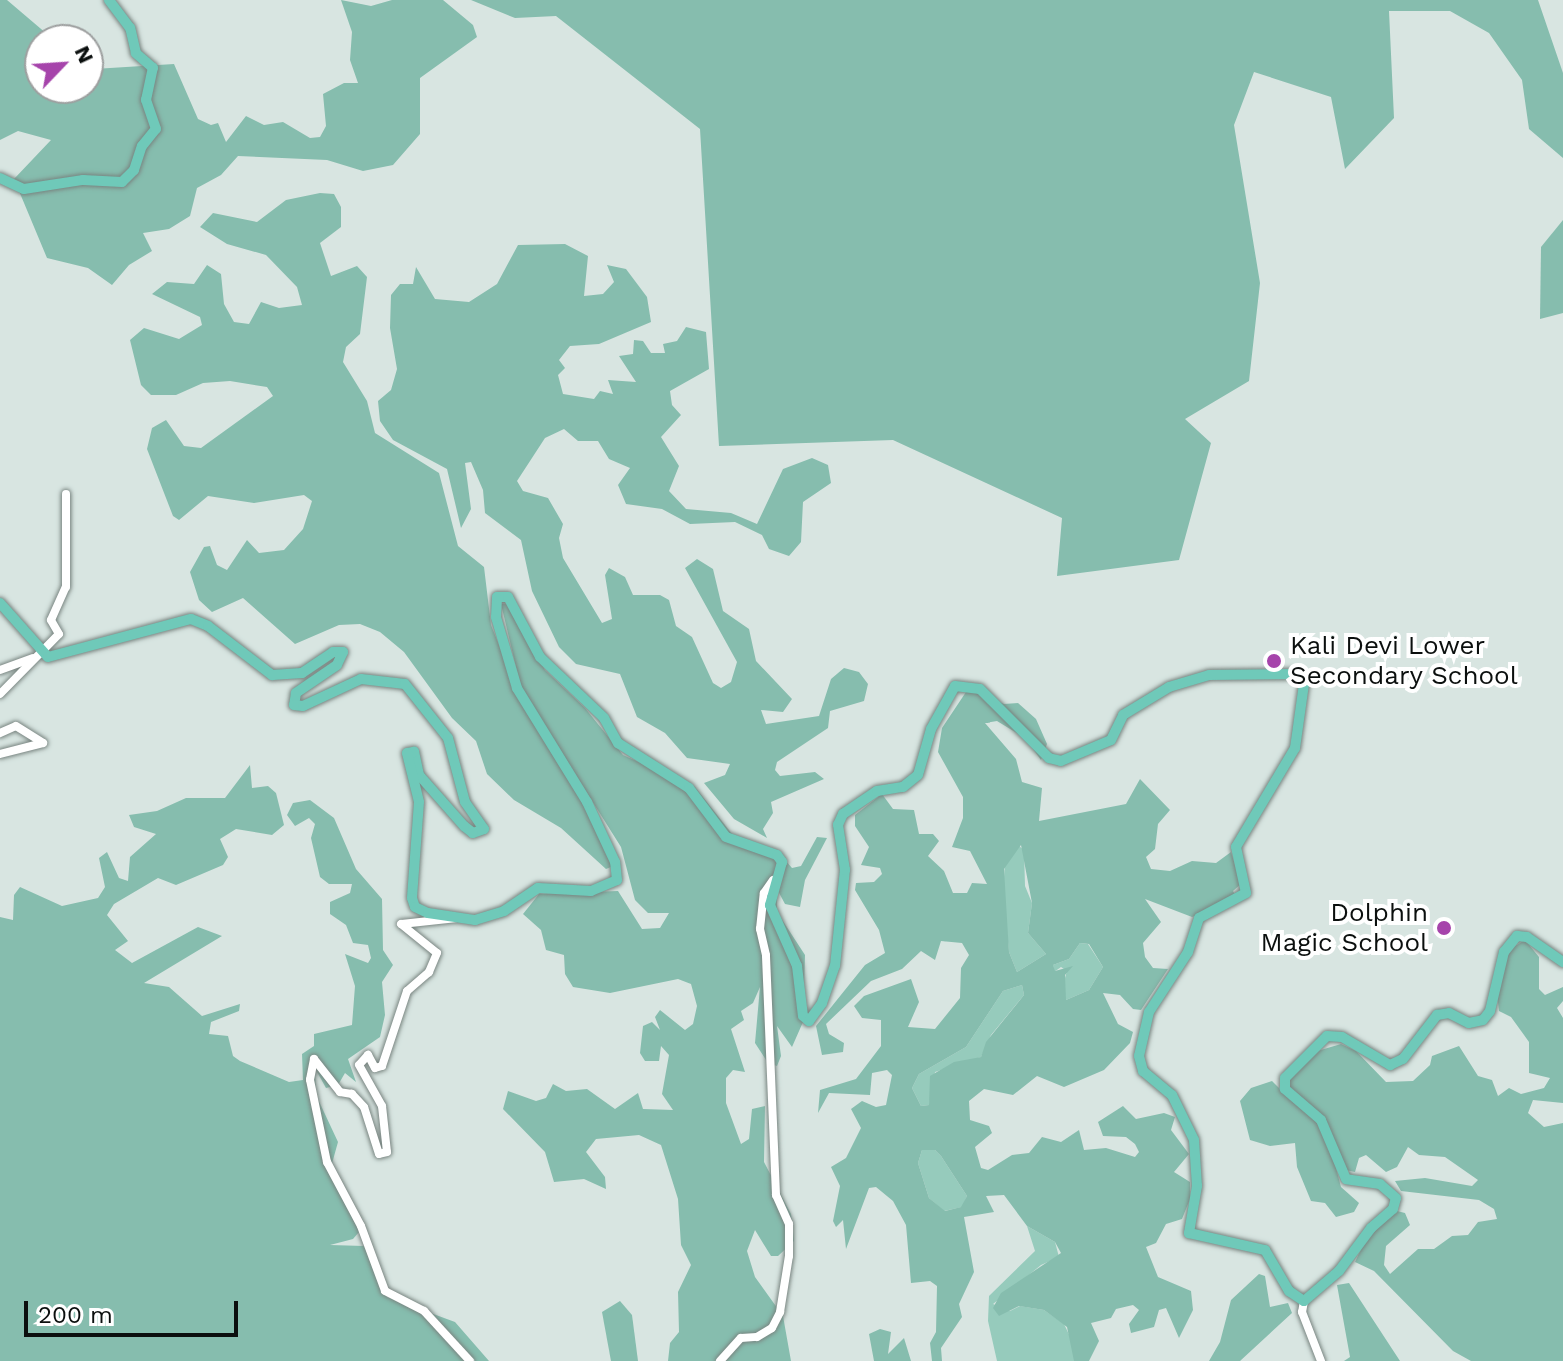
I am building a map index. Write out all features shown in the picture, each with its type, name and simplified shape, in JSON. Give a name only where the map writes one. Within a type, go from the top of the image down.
[{"type":"main road","points":[[0,178],[24,189],[83,180],[122,182],[134,170],[142,146],[156,129],[146,100],[153,68],[136,53],[130,28],[109,0]]},
{"type":"main road","points":[[0,603],[41,654],[57,656],[181,620],[199,620],[272,675],[302,673],[333,652],[343,652],[337,665],[296,693],[294,705],[303,706],[361,679],[405,684],[448,738],[465,802],[484,829],[473,833],[464,826],[419,775],[414,752],[407,753],[419,802],[412,898],[419,910],[475,920],[504,911],[538,888],[591,891],[617,880],[615,862],[587,802],[517,688],[496,617],[502,594],[515,606],[540,657],[604,718],[624,749],[689,788],[726,837],[777,855],[782,868],[773,880],[770,905],[797,966],[805,1020],[812,1021],[835,966],[845,870],[838,825],[843,814],[877,791],[903,787],[918,775],[931,729],[955,686],[967,684],[980,689],[1049,758],[1061,761],[1101,747],[1119,729],[1123,715],[1169,687],[1209,675],[1300,676],[1304,684],[1295,748],[1236,847],[1246,893],[1199,918],[1190,949],[1149,1012],[1139,1056],[1143,1071],[1172,1095],[1194,1140],[1197,1186],[1189,1233],[1260,1246],[1289,1291],[1304,1301],[1339,1271],[1396,1200],[1385,1186],[1346,1179],[1321,1120],[1285,1089],[1285,1078],[1327,1036],[1342,1037],[1390,1065],[1403,1059],[1437,1015],[1449,1013],[1469,1023],[1483,1020],[1490,1011],[1504,952],[1517,936],[1527,937],[1563,962]]},
{"type":"street","points":[[0,694],[59,634],[51,620],[66,587],[66,494]]},
{"type":"street","points":[[0,670],[41,654]]},
{"type":"street","points":[[0,733],[16,726],[43,743],[0,754]]},
{"type":"street","points":[[720,1361],[741,1338],[757,1337],[772,1328],[780,1312],[789,1256],[789,1224],[775,1184],[766,955],[760,929],[764,893],[773,880]]},
{"type":"street","points":[[457,918],[401,924],[437,953],[429,972],[407,991],[382,1066],[375,1068],[368,1055],[359,1065],[382,1106],[387,1152],[379,1154],[364,1107],[352,1094],[340,1092],[314,1059],[310,1080],[327,1162],[361,1226],[385,1291],[424,1311],[470,1361]]},
{"type":"street","points":[[1304,1301],[1302,1312],[1321,1361]]},
{"type":"green space","points":[[0,0],[7,0],[35,24],[24,24],[24,104],[104,104],[104,68],[174,64],[198,119],[211,125],[218,123],[226,142],[246,116],[264,125],[283,122],[310,138],[320,137],[326,126],[323,94],[344,83],[358,83],[350,60],[352,32],[341,0],[371,6],[392,0],[443,0],[473,25],[477,37],[420,78],[420,134],[393,165],[363,171],[327,160],[238,156],[221,175],[197,188],[190,216],[169,229],[143,233],[152,251],[129,265],[112,285],[88,268],[47,258],[14,179],[51,140],[18,131],[0,140]]},
{"type":"green space","points":[[471,0],[1538,0],[1563,73],[1563,158],[1529,129],[1522,80],[1489,33],[1450,11],[1389,11],[1394,118],[1345,169],[1331,97],[1254,72],[1234,125],[1260,283],[1249,381],[1185,419],[1211,443],[1179,560],[1057,576],[1062,518],[893,440],[719,446],[700,129],[556,16],[515,18]]},
{"type":"green space","points":[[320,193],[334,194],[341,207],[341,227],[320,243],[331,276],[357,266],[367,277],[360,334],[346,347],[343,362],[367,401],[375,433],[439,473],[458,546],[484,567],[491,625],[507,665],[613,849],[611,867],[606,869],[561,828],[514,800],[487,774],[476,741],[452,718],[404,652],[380,632],[360,624],[339,625],[295,644],[243,598],[212,612],[199,600],[190,572],[204,547],[210,546],[217,565],[227,570],[247,540],[259,553],[284,550],[303,529],[312,501],[304,495],[254,503],[208,496],[179,520],[173,516],[147,449],[152,428],[166,420],[184,446],[201,448],[273,396],[267,387],[230,381],[203,383],[176,395],[151,395],[141,385],[130,340],[144,328],[179,339],[202,325],[200,317],[152,294],[167,282],[194,284],[207,265],[221,274],[224,304],[234,322],[249,324],[261,302],[279,308],[302,305],[297,287],[266,255],[227,244],[200,227],[213,213],[257,222],[286,200]]},
{"type":"green space","points":[[1563,220],[1563,313],[1540,319],[1541,247]]},
{"type":"green space","points":[[565,244],[588,256],[584,296],[603,294],[614,282],[607,265],[626,269],[647,297],[651,322],[599,344],[570,346],[559,360],[565,368],[558,375],[563,394],[594,399],[600,391],[613,394],[608,380],[636,382],[619,356],[633,354],[634,340],[643,341],[651,353],[665,353],[663,344],[677,341],[686,327],[706,332],[709,369],[670,391],[672,405],[681,415],[661,437],[679,466],[669,491],[686,509],[731,513],[757,524],[783,469],[812,458],[828,465],[831,483],[803,502],[801,542],[789,556],[769,549],[762,535],[735,522],[690,524],[662,509],[626,504],[618,485],[630,468],[609,459],[598,441],[578,441],[564,429],[545,438],[517,481],[523,491],[548,498],[563,524],[559,538],[563,558],[602,623],[612,619],[605,575],[609,568],[625,577],[633,595],[660,595],[669,600],[676,626],[692,637],[713,683],[721,688],[731,682],[737,662],[685,568],[697,559],[713,569],[723,611],[749,629],[756,661],[792,699],[783,712],[761,710],[766,724],[819,716],[831,679],[844,668],[859,672],[868,684],[864,701],[830,711],[828,728],[777,762],[775,770],[780,776],[815,772],[824,779],[771,802],[773,813],[763,829],[767,838],[734,819],[704,783],[725,775],[730,764],[687,758],[665,733],[637,717],[620,674],[576,664],[559,647],[532,591],[521,540],[485,513],[483,490],[471,462],[465,463],[471,509],[461,528],[447,469],[393,440],[380,421],[378,401],[391,390],[397,369],[390,328],[391,295],[400,284],[413,284],[416,267],[435,299],[469,302],[497,284],[518,245]]},
{"type":"green space","points":[[501,604],[507,604],[545,670],[585,708],[623,755],[695,787],[732,834],[779,853],[792,868],[801,866],[817,837],[827,838],[805,880],[800,907],[785,904],[777,889],[777,912],[805,955],[803,1022],[792,1047],[777,1026],[781,1056],[777,1066],[768,1063],[755,1043],[760,987],[753,1003],[741,1011],[744,1020],[731,1029],[745,1072],[733,1070],[726,1078],[726,1103],[741,1144],[749,1139],[752,1109],[765,1106],[764,1162],[791,1214],[794,1241],[778,1256],[771,1256],[755,1230],[747,1251],[755,1277],[783,1316],[791,1361],[668,1361],[670,1343],[679,1332],[678,1292],[691,1265],[681,1245],[678,1199],[661,1145],[639,1135],[596,1139],[586,1152],[605,1177],[606,1189],[584,1179],[554,1182],[545,1152],[503,1109],[508,1091],[536,1101],[546,1098],[553,1084],[566,1091],[587,1089],[615,1109],[638,1093],[643,1109],[673,1110],[662,1094],[669,1055],[661,1046],[659,1061],[645,1061],[640,1053],[643,1026],[652,1022],[660,1030],[655,1017],[660,1010],[685,1030],[693,1024],[697,1006],[691,984],[678,979],[610,993],[573,987],[565,974],[564,955],[546,950],[541,930],[523,914],[539,894],[618,891],[642,929],[660,928],[669,913],[648,913],[635,900],[621,847],[521,688]]},
{"type":"green space","points":[[974,691],[1004,704],[1018,703],[1036,719],[1047,744],[1041,760],[1025,738],[997,721],[985,723],[1016,759],[1022,782],[1042,788],[1039,821],[1126,804],[1140,779],[1170,810],[1158,824],[1155,849],[1146,857],[1151,869],[1170,871],[1192,861],[1216,863],[1231,852],[1241,884],[1233,891],[1239,902],[1192,917],[1145,899],[1161,922],[1143,943],[1145,957],[1153,968],[1168,969],[1141,1010],[1133,1009],[1120,995],[1103,993],[1118,1024],[1133,1032],[1130,1043],[1104,1070],[1064,1087],[1037,1076],[1013,1095],[984,1089],[969,1101],[970,1120],[989,1126],[992,1133],[975,1147],[981,1168],[988,1170],[1012,1155],[1029,1153],[1042,1137],[1061,1142],[1079,1130],[1084,1150],[1106,1148],[1135,1157],[1139,1152],[1135,1144],[1126,1137],[1103,1136],[1098,1122],[1123,1106],[1136,1119],[1164,1113],[1175,1117],[1171,1130],[1189,1154],[1174,1172],[1190,1182],[1190,1199],[1182,1219],[1166,1224],[1156,1243],[1146,1247],[1158,1277],[1191,1291],[1193,1310],[1179,1338],[1166,1308],[1159,1310],[1154,1327],[1131,1333],[1129,1324],[1139,1310],[1133,1305],[1116,1309],[1111,1318],[1091,1323],[1099,1341],[1089,1361],[1074,1361],[1067,1327],[1044,1310],[1019,1306],[999,1316],[993,1308],[1001,1293],[1061,1253],[1055,1242],[1027,1226],[1004,1195],[986,1196],[994,1212],[964,1217],[974,1272],[959,1304],[962,1317],[941,1348],[942,1361],[932,1361],[930,1343],[936,1332],[937,1286],[930,1281],[911,1283],[906,1225],[893,1201],[876,1187],[869,1188],[846,1249],[843,1220],[836,1227],[833,1221],[840,1186],[831,1167],[846,1158],[861,1128],[851,1109],[862,1101],[876,1107],[886,1105],[892,1075],[887,1070],[872,1073],[870,1095],[829,1093],[818,1113],[820,1090],[856,1079],[881,1046],[881,1020],[862,1018],[854,1006],[864,996],[911,979],[919,1002],[908,1027],[935,1029],[960,998],[961,968],[969,955],[962,943],[941,941],[935,960],[921,951],[902,969],[871,981],[826,1024],[829,1034],[844,1043],[843,1052],[822,1055],[816,1026],[865,965],[885,953],[879,930],[855,890],[856,883],[874,882],[882,874],[880,868],[861,865],[869,847],[855,826],[855,815],[882,794],[893,809],[914,810],[919,834],[933,834],[939,841],[928,856],[944,871],[953,893],[967,893],[972,883],[987,884],[970,851],[952,847],[963,818],[963,797],[938,752],[942,728],[966,692]],"holes":[[[1021,845],[1032,903],[1028,933],[1046,954],[1017,972],[1009,952],[1004,869]],[[1080,943],[1089,944],[1103,967],[1089,990],[1066,1000],[1065,975],[1073,966],[1055,971],[1053,965],[1069,959]],[[1022,985],[1024,995],[986,1042],[981,1057],[954,1062],[930,1076],[929,1105],[921,1106],[912,1088],[919,1074],[966,1047],[1003,991]],[[922,1150],[935,1150],[941,1156],[967,1196],[961,1207],[945,1211],[929,1198],[918,1163]]]},
{"type":"green space","points":[[250,765],[252,788],[268,786],[276,793],[284,825],[272,835],[236,829],[220,839],[228,857],[223,865],[176,885],[158,878],[114,904],[107,915],[128,941],[115,950],[132,963],[198,927],[222,936],[144,983],[169,987],[202,1016],[240,1004],[239,1011],[211,1022],[209,1034],[228,1036],[233,1056],[240,1061],[289,1082],[303,1080],[302,1054],[314,1046],[314,1034],[352,1025],[355,986],[345,954],[368,963],[371,958],[368,945],[353,943],[346,925],[330,914],[330,902],[350,893],[352,884],[329,884],[320,877],[311,838],[315,824],[309,818],[295,826],[287,815],[293,803],[310,800],[334,818],[356,869],[382,899],[383,950],[393,965],[382,982],[385,1015],[380,1037],[348,1059],[356,1082],[345,1073],[338,1085],[326,1088],[315,1068],[316,1095],[338,1142],[331,1167],[359,1232],[353,1239],[330,1245],[364,1246],[387,1297],[455,1322],[489,1361],[0,1361],[0,917],[13,920],[14,895],[20,887],[62,906],[98,898],[105,887],[99,858],[107,852],[119,878],[128,881],[130,857],[156,834],[134,827],[129,815],[157,811],[186,798],[225,798]]},
{"type":"green space","points":[[1019,846],[1024,850],[1025,886],[1032,903],[1028,933],[1046,954],[1017,972],[1009,952],[1003,892],[1005,862]]},
{"type":"green space","points":[[1525,940],[1539,957],[1539,989],[1545,995],[1563,987],[1563,1001],[1557,1008],[1563,1018],[1563,1103],[1533,1100],[1528,1113],[1544,1127],[1563,1123],[1563,1361],[1471,1361],[1453,1351],[1374,1271],[1355,1262],[1366,1239],[1397,1211],[1405,1213],[1410,1225],[1386,1246],[1384,1265],[1390,1274],[1418,1249],[1434,1249],[1452,1236],[1468,1235],[1478,1222],[1497,1219],[1494,1209],[1479,1200],[1401,1191],[1395,1181],[1425,1178],[1472,1186],[1478,1180],[1445,1157],[1419,1155],[1408,1147],[1397,1167],[1386,1172],[1366,1155],[1359,1158],[1355,1172],[1336,1168],[1341,1187],[1359,1203],[1354,1212],[1336,1217],[1325,1203],[1311,1201],[1297,1167],[1295,1143],[1270,1146],[1250,1140],[1240,1101],[1251,1088],[1272,1081],[1292,1101],[1288,1080],[1314,1052],[1341,1044],[1356,1051],[1386,1082],[1413,1081],[1430,1065],[1432,1056],[1459,1046],[1478,1076],[1492,1080],[1498,1096],[1509,1088],[1521,1094],[1544,1088],[1550,1078],[1529,1073],[1529,1042],[1511,1017],[1499,1011],[1497,994],[1507,951]]},
{"type":"green space","points":[[1080,943],[1088,944],[1103,967],[1089,990],[1066,1000],[1061,992],[1067,971],[1061,967],[1054,972],[1053,965],[1069,959]]},
{"type":"green space","points":[[1022,985],[1024,995],[991,1035],[981,1057],[935,1072],[929,1105],[921,1106],[912,1088],[919,1074],[966,1047],[1003,991]]},
{"type":"green space","points":[[922,1150],[935,1150],[941,1156],[967,1196],[962,1207],[944,1211],[929,1198],[918,1163]]},
{"type":"green space","points":[[1027,1226],[1055,1242],[1059,1257],[1041,1265],[993,1304],[1010,1311],[1020,1306],[1044,1310],[1064,1324],[1074,1345],[1074,1361],[997,1361],[988,1321],[989,1296],[1035,1251]]},
{"type":"green space","points":[[1259,1274],[1265,1276],[1270,1307],[1288,1303],[1292,1313],[1240,1361],[1209,1361],[1220,1342],[1231,1300]]},
{"type":"green space","points":[[1349,1283],[1400,1361],[1344,1361],[1350,1357],[1337,1285]]},
{"type":"green space","points":[[620,1301],[632,1315],[638,1361],[611,1361],[602,1312]]},
{"type":"green space","points":[[880,1329],[891,1332],[888,1354],[904,1338],[911,1361],[874,1361],[869,1334]]},
{"type":"place","name":"Kali Devi Lower Secondary School","points":[[1274,661]]},
{"type":"place","name":"Dolphin Magic School","points":[[1444,928]]}]
